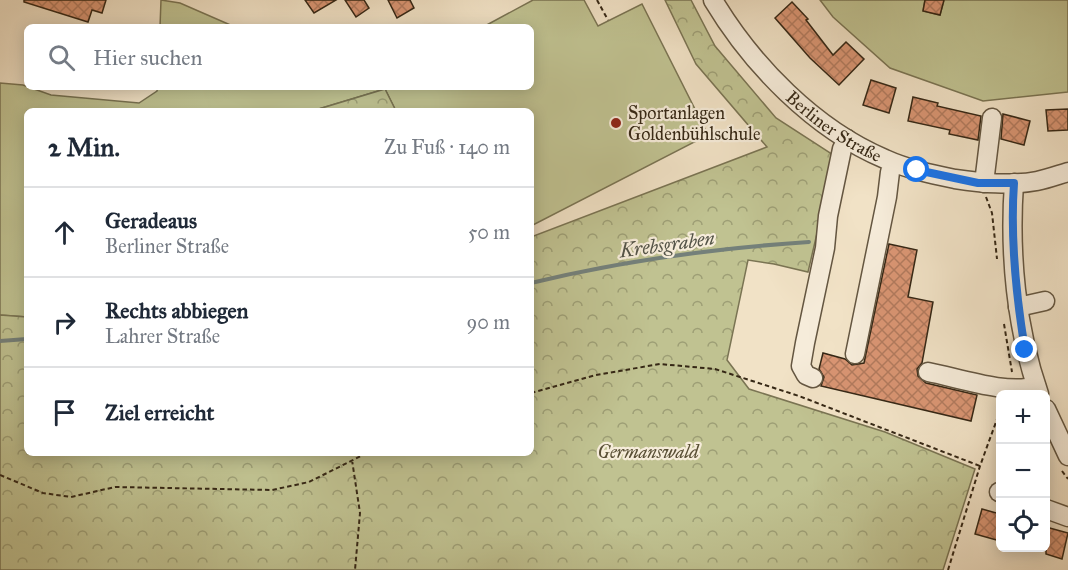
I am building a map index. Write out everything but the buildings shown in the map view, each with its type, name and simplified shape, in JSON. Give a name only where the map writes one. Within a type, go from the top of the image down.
[{"type":"street","name":"Berliner Straße","points":[[713,0],[725,20],[763,67],[811,115],[847,139],[885,159],[927,173],[984,183],[1036,181],[1068,172]]},
{"type":"street","points":[[984,183],[992,118]]},
{"type":"street","points":[[813,378],[806,375],[801,366],[809,317],[825,248],[828,216],[842,149],[847,139]]},
{"type":"street","points":[[855,354],[862,296],[890,172]]},
{"type":"street","points":[[1014,183],[1013,214],[1018,307],[1025,350],[1038,390]]},
{"type":"street","points":[[1018,307],[1045,301]]},
{"type":"street","points":[[928,372],[997,387],[1024,390]]},
{"type":"street","points":[[1050,418],[1068,456]]},
{"type":"street","points":[[1050,510],[1068,517]]},
{"type":"path","points":[[597,0],[608,20]]},
{"type":"path","points":[[534,392],[596,375],[660,364],[715,369],[800,396],[980,466]]},
{"type":"path","points":[[948,570],[996,422]]},
{"type":"path","points":[[0,476],[42,493],[71,497],[114,487],[272,489],[309,482],[361,456]]},
{"type":"path","points":[[352,460],[360,513],[355,570]]},
{"type":"green space","points":[[161,0],[180,3],[228,24],[160,24]]},
{"type":"green space","name":"Sportanlagen Goldenbühlschule","points":[[533,0],[584,0],[598,26],[642,4],[708,135],[534,224],[534,108],[394,108],[386,90],[534,90],[534,24],[489,24]]},
{"type":"green space","name":"Germanswald","points":[[665,0],[691,0],[715,46],[776,118],[835,156],[808,272],[748,260],[727,360],[749,389],[885,432],[975,469],[943,570],[0,570],[0,315],[24,317],[24,456],[534,456],[534,236],[767,147],[696,64]]},
{"type":"green space","points":[[820,0],[925,0],[923,11],[940,15],[944,0],[1068,0],[1068,92],[983,101],[890,68],[833,17]]},
{"type":"green space","name":"Sportanlagen Goldenbühlschule","points":[[0,83],[23,85],[24,90],[37,90],[51,95],[139,103],[157,91],[382,90],[322,108],[24,108],[24,317],[0,315]]},
{"type":"green space","points":[[386,90],[394,108],[322,108]]},
{"type":"waterway","name":"Krebsgraben","points":[[534,282],[669,256],[809,242]]},
{"type":"waterway","name":"Krebsgraben","points":[[0,341],[24,339]]},
{"type":"place","name":"Sportanlagen Goldenbühlschule","points":[[616,123]]},
{"type":"route","points":[[917,170],[978,183],[1014,183],[1015,264],[1018,307],[1025,350]]}]
